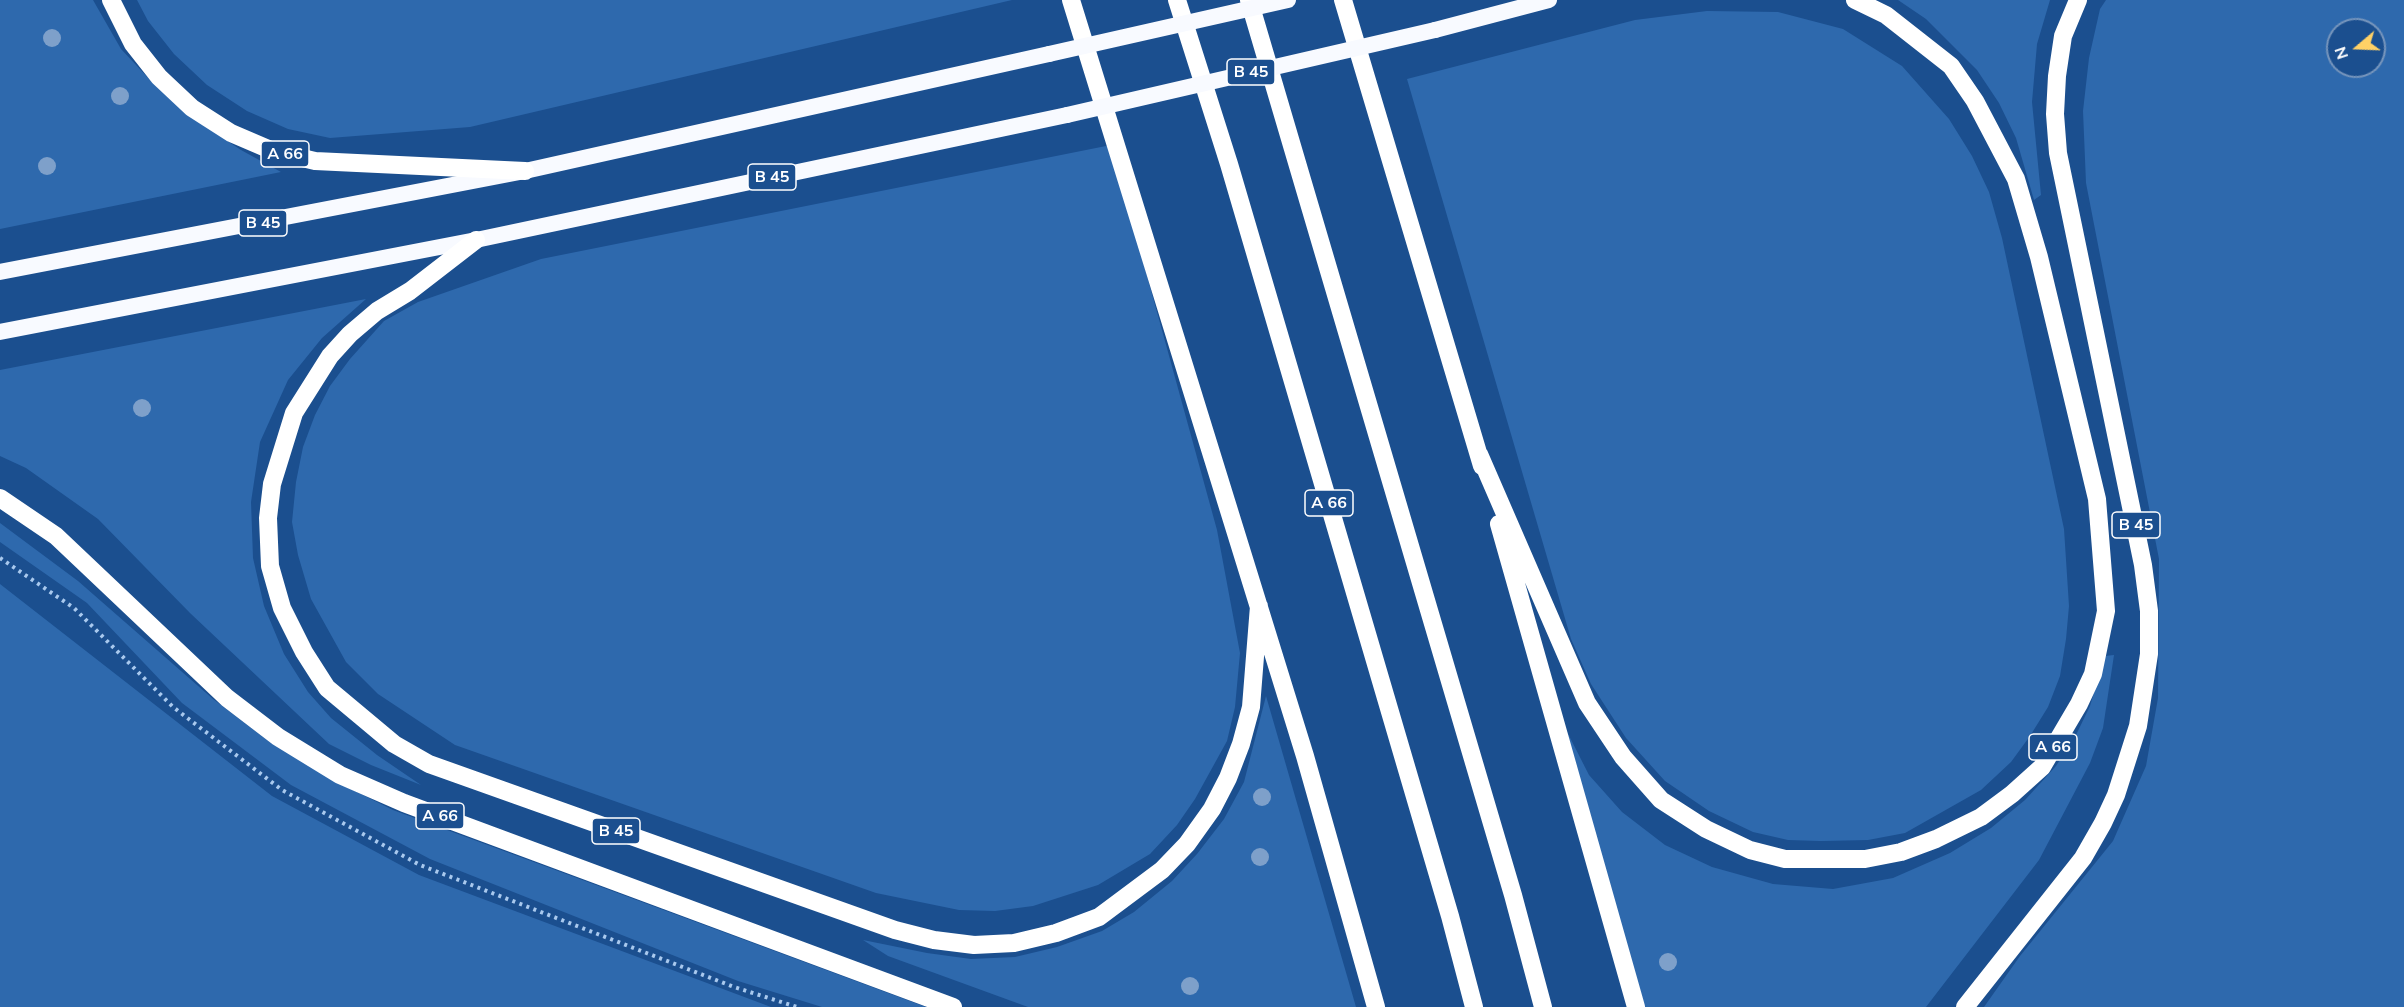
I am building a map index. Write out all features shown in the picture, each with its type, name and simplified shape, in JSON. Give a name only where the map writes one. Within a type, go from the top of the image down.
[{"type":"highway","name":"A 66","points":[[111,0],[133,44],[159,77],[184,100],[231,134],[273,151],[315,161],[525,171]]},
{"type":"highway","points":[[1071,0],[1305,756],[1376,1007]]},
{"type":"highway","name":"A 66","points":[[1178,0],[1229,164],[1447,904],[1474,1007]]},
{"type":"highway","points":[[1249,0],[1503,861],[1543,1007]]},
{"type":"highway","name":"B 45","points":[[0,272],[525,171],[1288,0]]},
{"type":"highway","points":[[1343,0],[1479,454],[1636,1007]]},
{"type":"highway","name":"B 45","points":[[0,332],[476,240],[1067,115],[1435,30],[1549,0]]},
{"type":"highway","name":"A 66","points":[[1479,454],[1587,703],[1623,757],[1661,800],[1706,829],[1750,850],[1785,859],[1865,859],[1901,852],[1936,839],[1981,817],[2012,794],[2042,767],[2079,705],[2093,674],[2106,611],[2097,499],[2041,268],[2016,179],[1975,101],[1952,66],[1886,15],[1855,0]]},
{"type":"highway","name":"B 45","points":[[1965,1007],[2083,858],[2103,823],[2116,795],[2138,726],[2149,654],[2149,611],[2144,565],[2058,153],[2055,114],[2056,76],[2063,36],[2078,0]]},
{"type":"highway","name":"B 45","points":[[476,240],[410,291],[377,311],[350,334],[330,356],[294,413],[272,484],[268,518],[270,566],[282,608],[304,652],[327,687],[394,744],[429,765],[895,930],[934,940],[974,945],[1014,943],[1056,933],[1100,917],[1162,870],[1187,844],[1212,809],[1238,753],[1251,707],[1259,606]]},
{"type":"highway","name":"A 66","points":[[0,498],[56,536],[227,698],[278,737],[340,775],[404,803],[953,1007]]},
{"type":"shaded area","points":[[0,0],[93,0],[121,49],[153,83],[188,115],[241,150],[281,172],[0,229]]},
{"type":"shaded area","points":[[137,0],[1012,0],[470,127],[330,138],[288,129],[247,111],[207,85],[174,54],[148,21]]},
{"type":"shaded area","points":[[1898,0],[2050,0],[2037,44],[2032,102],[2041,195],[2034,200],[2016,138],[1999,103],[1977,70],[1926,19]]},
{"type":"shaded area","points":[[2106,0],[2404,0],[2404,1007],[1984,1007],[2020,956],[2113,841],[2146,766],[2158,698],[2159,559],[2086,183],[2083,111],[2089,58],[2100,9]]},
{"type":"shaded area","points":[[1707,11],[1778,12],[1843,29],[1902,66],[1949,119],[1972,156],[1989,192],[2002,238],[2064,529],[2069,606],[2060,676],[2048,707],[2011,762],[1981,790],[1905,833],[1868,840],[1821,841],[1788,840],[1753,832],[1709,811],[1665,781],[1626,738],[1591,684],[1571,639],[1407,79],[1635,20]]},
{"type":"shaded area","points":[[1111,145],[1217,530],[1240,653],[1235,707],[1227,741],[1195,799],[1177,825],[1150,854],[1098,885],[1033,906],[995,911],[959,910],[876,893],[455,745],[378,694],[346,662],[311,599],[298,555],[292,522],[296,482],[303,447],[315,415],[330,386],[350,359],[384,321],[418,302],[541,259]]},
{"type":"shaded area","points":[[366,299],[322,338],[288,380],[260,442],[251,502],[253,558],[264,606],[284,654],[308,692],[331,718],[377,755],[421,785],[371,765],[329,744],[190,613],[98,519],[26,468],[0,456],[0,370]]},
{"type":"shaded area","points":[[0,523],[78,581],[213,699],[271,743],[335,781],[393,810],[926,1007],[822,1007],[738,981],[430,859],[291,785],[182,703],[87,603],[0,542]]},
{"type":"shaded area","points":[[0,584],[272,796],[419,875],[771,1007],[0,1007]]},
{"type":"shaded area","points":[[2114,655],[2103,728],[2090,763],[2039,860],[1926,1007],[1645,1007],[1560,718],[1589,775],[1622,812],[1665,845],[1712,867],[1773,884],[1833,889],[1893,878],[1950,853],[1991,828],[2025,800],[2056,766],[2076,735],[2090,706],[2105,656]]},
{"type":"shaded area","points":[[1266,696],[1356,1007],[1028,1007],[888,956],[863,940],[971,959],[1015,957],[1057,947],[1102,931],[1134,912],[1172,881],[1197,854],[1224,819],[1244,782]]}]
